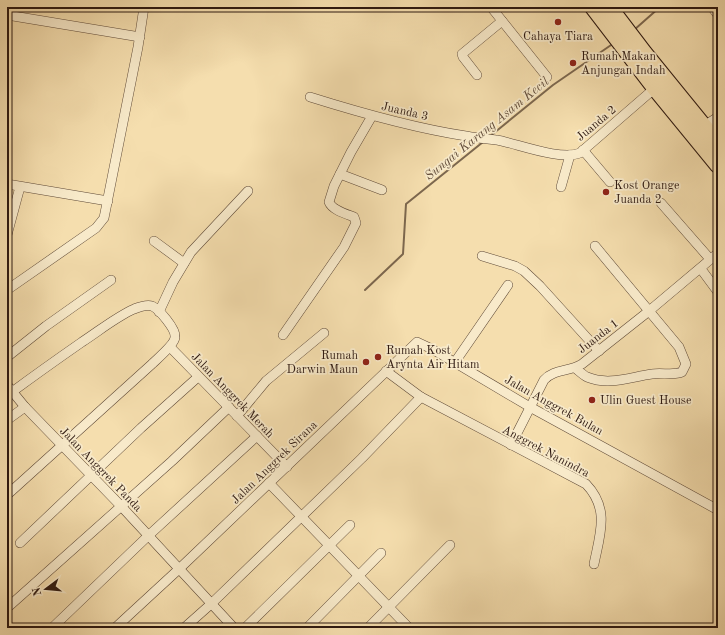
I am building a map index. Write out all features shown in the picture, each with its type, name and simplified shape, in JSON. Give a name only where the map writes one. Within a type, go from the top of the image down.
[{"type":"highway","points":[[593,7],[611,17],[639,57],[656,88],[718,165]]},
{"type":"highway","points":[[639,57],[704,126],[718,144]]},
{"type":"street","points":[[7,290],[96,228],[104,218],[140,37],[144,7]]},
{"type":"street","points":[[491,7],[547,77]]},
{"type":"street","points":[[712,7],[718,16]]},
{"type":"street","points":[[7,15],[140,37]]},
{"type":"street","points":[[477,75],[462,54],[502,21]]},
{"type":"street","name":"Juanda 2","points":[[497,140],[557,154],[577,154],[656,88]]},
{"type":"street","name":"Juanda 3","points":[[310,97],[372,116],[467,137],[497,140]]},
{"type":"street","points":[[283,335],[344,247],[356,223],[354,217],[330,205],[329,202],[350,152],[372,116]]},
{"type":"street","points":[[704,126],[718,117]]},
{"type":"street","points":[[583,150],[610,182]]},
{"type":"street","points":[[561,187],[570,155]]},
{"type":"street","points":[[340,174],[382,190]]},
{"type":"street","points":[[7,184],[108,201]]},
{"type":"street","points":[[7,235],[20,187]]},
{"type":"street","points":[[159,312],[172,282],[191,252],[248,191]]},
{"type":"street","points":[[661,202],[710,259]]},
{"type":"street","points":[[154,242],[184,263]]},
{"type":"street","points":[[575,368],[586,377],[602,381],[618,381],[653,374],[675,375],[682,372],[686,364],[678,347],[594,246]]},
{"type":"street","name":"Juanda 1","points":[[511,445],[544,380],[549,375],[575,368],[582,364],[718,254]]},
{"type":"street","points":[[482,256],[514,266],[524,271],[540,286],[598,351]]},
{"type":"street","points":[[701,269],[718,292]]},
{"type":"street","points":[[7,357],[46,326],[111,280]]},
{"type":"street","points":[[455,362],[508,285]]},
{"type":"street","points":[[7,495],[170,347],[175,339],[174,333],[153,306],[140,306],[96,332],[10,389]]},
{"type":"street","points":[[237,416],[266,381],[324,333]]},
{"type":"street","name":"Jalan Anggrek Bulan","points":[[386,371],[416,342],[421,343],[530,407],[718,510]]},
{"type":"street","name":"Jalan Anggrek Merah","points":[[170,347],[287,467]]},
{"type":"street","name":"Anggrek Nanindra","points":[[386,371],[421,397],[582,482],[594,494],[599,504],[602,516],[594,564]]},
{"type":"street","name":"Jalan Anggrek Sirana","points":[[115,628],[287,467],[386,371]]},
{"type":"street","points":[[20,543],[198,377]]},
{"type":"street","name":"Jalan Anggrek Panda","points":[[10,389],[25,407],[234,628]]},
{"type":"street","points":[[184,628],[211,604],[362,458],[421,397]]},
{"type":"street","points":[[7,420],[25,407]]},
{"type":"street","points":[[7,608],[228,407]]},
{"type":"street","points":[[52,628],[148,536],[257,436]]},
{"type":"street","points":[[270,483],[390,607],[403,626]]},
{"type":"street","points":[[245,628],[350,525]]},
{"type":"street","points":[[368,628],[450,545]]},
{"type":"street","points":[[307,628],[381,553]]},
{"type":"waterway","name":"Sungai Karang Asam Kecil","points":[[634,30],[660,7]]},
{"type":"waterway","name":"Sungai Karang Asam Kecil","points":[[489,137],[553,85],[614,43]]},
{"type":"waterway","name":"Sungai Karang Asam Kecil","points":[[365,290],[403,254],[406,204],[483,142]]},
{"type":"place","name":"Cahaya Tiara","points":[[558,22]]},
{"type":"place","name":"Rumah Makan Anjungan Indah","points":[[573,63]]},
{"type":"place","name":"Kost Orange Juanda 2","points":[[606,192]]},
{"type":"place","name":"Rumah Kost Arynta Air Hitam","points":[[378,357]]},
{"type":"place","name":"Rumah Darwin Maun","points":[[366,362]]},
{"type":"place","name":"Ulin Guest House","points":[[592,400]]}]
